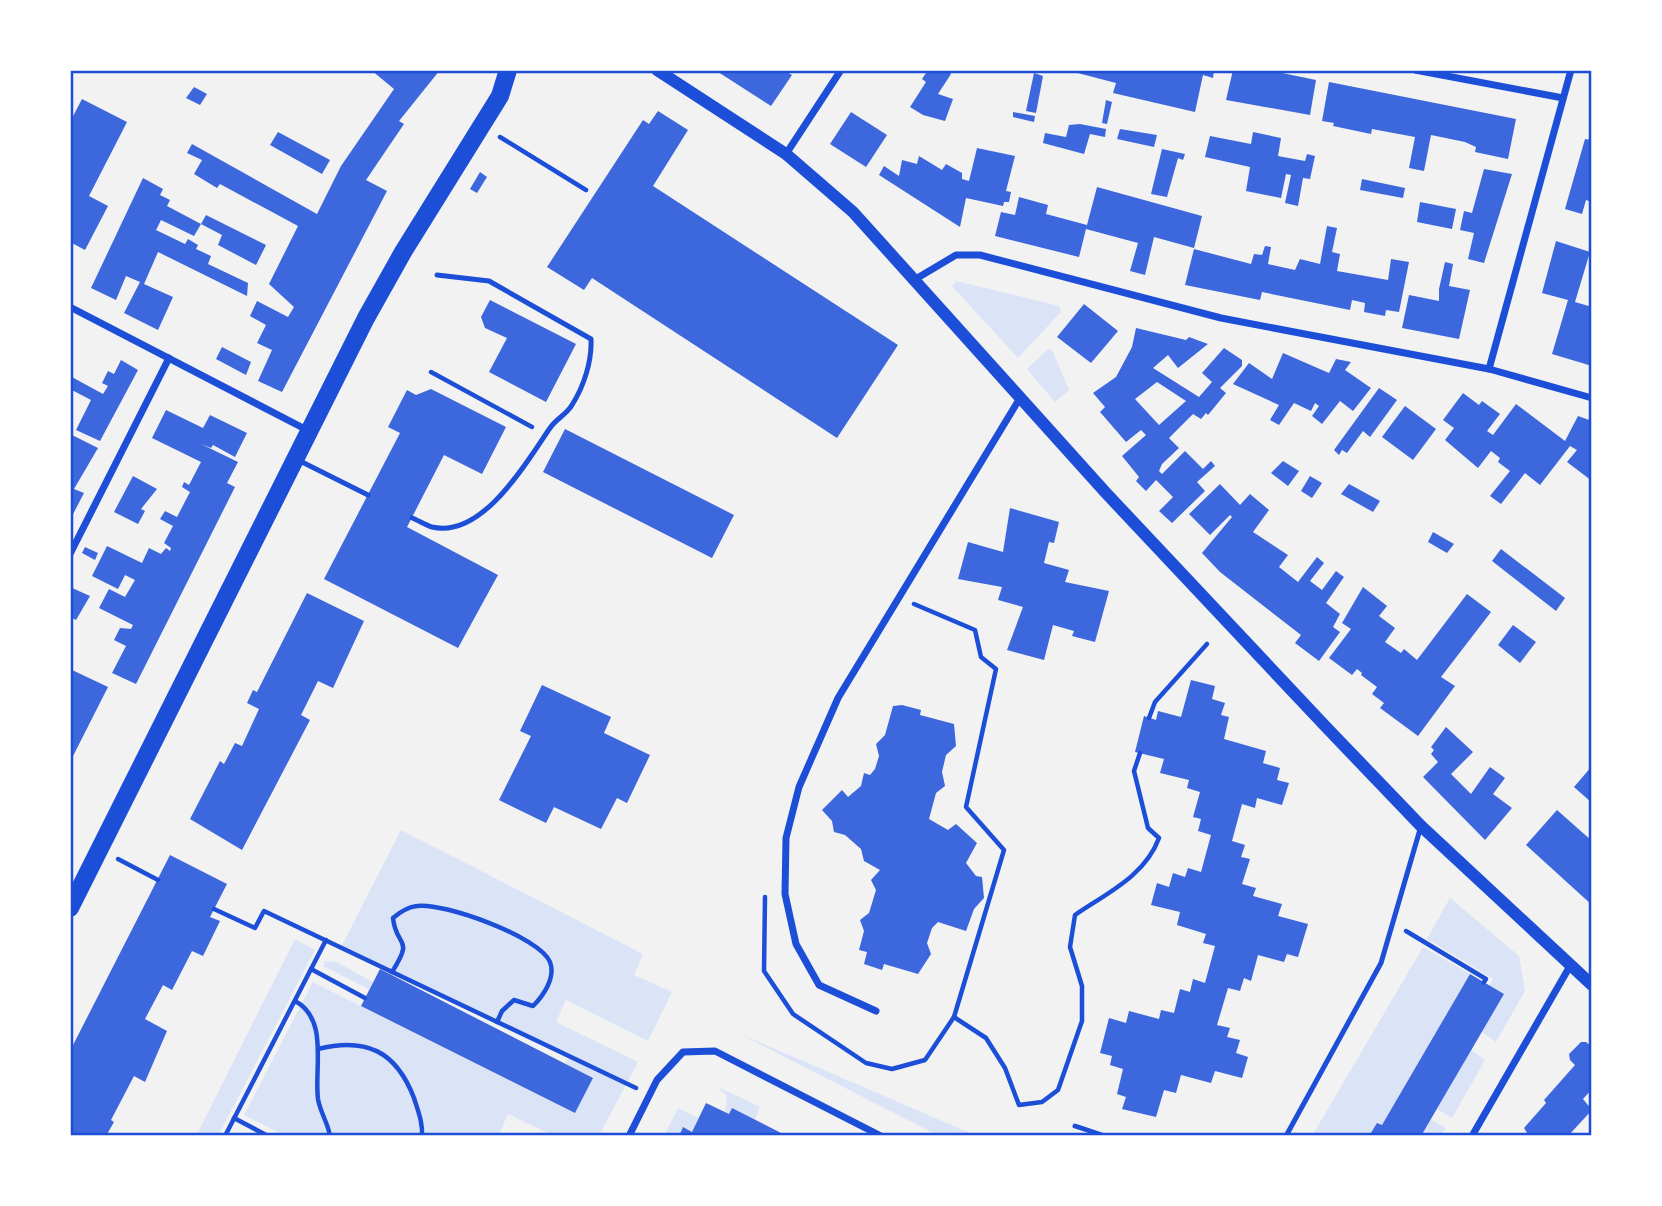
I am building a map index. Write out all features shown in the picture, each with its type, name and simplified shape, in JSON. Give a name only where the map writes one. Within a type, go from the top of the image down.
[{"type":"main road","points":[[70,908],[309,431],[403,252],[500,96],[508,70]]},
{"type":"street","points":[[657,70],[786,154],[853,212],[1020,398],[1421,826],[1592,985]]},
{"type":"street","points":[[786,154],[841,70]]},
{"type":"street","points":[[1415,70],[1563,98]]},
{"type":"street","points":[[1489,369],[1571,70]]},
{"type":"street","points":[[914,281],[956,255],[980,255],[1221,317],[1489,369],[1592,398]]},
{"type":"street","points":[[70,307],[309,431]]},
{"type":"street","points":[[70,554],[169,358]]},
{"type":"street","points":[[876,1011],[819,985],[796,944],[785,894],[786,838],[799,787],[838,698],[1020,398]]},
{"type":"street","points":[[1472,1136],[1570,966]]},
{"type":"street","points":[[629,1136],[657,1080],[683,1052],[715,1051],[881,1136]]},
{"type":"lane","points":[[412,518],[433,527],[457,524],[486,510],[514,480],[555,419],[571,407],[592,358],[591,339],[489,281],[437,275]]},
{"type":"lane","points":[[295,459],[368,495]]},
{"type":"lane","points":[[1286,1136],[1381,963],[1421,826]]},
{"type":"lane","points":[[1075,1126],[1105,1136]]},
{"type":"path","points":[[482,125],[586,190]]},
{"type":"path","points":[[431,372],[545,434]]},
{"type":"path","points":[[765,895],[764,971],[793,1014],[866,1063],[892,1069],[925,1060],[954,1017],[1004,850],[965,807],[996,669],[981,657],[975,630],[900,599]]},
{"type":"path","points":[[1149,718],[1155,702],[1207,644]]},
{"type":"path","points":[[954,1017],[986,1038],[1005,1068],[1019,1105],[1042,1102],[1058,1090],[1082,1021],[1082,986],[1070,947],[1075,915],[1137,874],[1154,852],[1159,838],[1148,828],[1134,771],[1140,753]]},
{"type":"path","points":[[99,849],[158,880]]},
{"type":"path","points":[[392,972],[404,954],[405,946],[394,929],[393,918],[403,910],[418,906],[451,909],[519,938],[546,957],[551,971],[549,982],[542,997],[533,1006],[514,1000],[502,1011],[497,1022]]},
{"type":"path","points":[[214,909],[255,928],[264,911],[650,1095]]},
{"type":"path","points":[[1393,924],[1486,979],[1484,982]]},
{"type":"path","points":[[225,1136],[326,940]]},
{"type":"path","points":[[311,969],[365,998]]},
{"type":"path","points":[[295,1001],[305,1006],[314,1028],[318,1049],[318,1103],[330,1136]]},
{"type":"path","points":[[318,1049],[339,1044],[363,1045],[387,1058],[409,1086],[423,1126],[422,1136]]},
{"type":"path","points":[[234,1118],[268,1136]]},
{"type":"shaded area","points":[[956,281],[1059,306],[1061,312],[1018,358],[952,286]]},
{"type":"shaded area","points":[[1048,349],[1052,350],[1069,390],[1055,402],[1027,369]]},
{"type":"shaded area","points":[[401,830],[643,954],[634,975],[672,992],[648,1041],[566,1000],[556,1022],[638,1062],[599,1136],[554,1136],[508,1114],[499,1134],[503,1136],[285,1136],[244,1115],[313,982],[575,1113],[593,1078],[565,1064],[569,1057],[341,947]]},
{"type":"shaded area","points":[[1450,898],[1519,956],[1525,991],[1496,1042],[1482,1032],[1489,986],[1493,979],[1427,939]]},
{"type":"shaded area","points":[[295,939],[315,950],[218,1136],[196,1136]]},
{"type":"shaded area","points":[[1423,947],[1470,974],[1382,1125],[1375,1136],[1312,1136]]},
{"type":"shaded area","points":[[325,961],[337,962],[373,982],[369,989],[323,966]]},
{"type":"shaded area","points":[[738,1033],[977,1136],[939,1136]]},
{"type":"shaded area","points":[[1471,1050],[1485,1060],[1452,1118],[1437,1109]]},
{"type":"shaded area","points":[[716,1086],[760,1107],[755,1120],[732,1108],[729,1114],[725,1113],[727,1096]]},
{"type":"shaded area","points":[[678,1108],[698,1118],[692,1132],[684,1128],[679,1136],[665,1134]]},
{"type":"shaded area","points":[[1430,1119],[1446,1128],[1441,1136],[1421,1136]]},
{"type":"building","points":[[371,70],[440,70],[399,121],[404,124],[366,180],[387,191],[282,392],[258,381],[272,350],[257,343],[266,325],[250,316],[257,301],[288,317],[294,307],[269,284],[298,226],[220,184],[217,188],[194,174],[202,160],[187,153],[192,144],[317,214],[341,166],[394,89]]},
{"type":"building","points":[[715,70],[784,70],[792,75],[771,106]]},
{"type":"building","points":[[928,70],[948,70],[951,74],[938,94],[953,99],[945,121],[923,115],[910,107],[926,82],[922,79]]},
{"type":"building","points":[[1066,70],[1184,70],[1203,73],[1204,70],[1214,70],[1213,78],[1203,75],[1195,112],[1113,93],[1116,83]]},
{"type":"building","points":[[1233,70],[1267,70],[1316,80],[1310,115],[1226,100]]},
{"type":"building","points":[[1034,73],[1043,76],[1036,113],[1026,111]]},
{"type":"building","points":[[1329,82],[1516,119],[1508,159],[1475,152],[1476,147],[1465,142],[1431,135],[1424,171],[1409,168],[1415,137],[1372,129],[1371,134],[1322,121]]},
{"type":"building","points":[[194,87],[207,94],[200,105],[186,98]]},
{"type":"building","points":[[82,99],[127,122],[89,196],[108,206],[85,250],[70,242],[70,122]]},
{"type":"building","points":[[1106,100],[1112,102],[1107,124],[1102,123]]},
{"type":"building","points":[[658,111],[688,130],[653,186],[898,345],[837,438],[592,278],[584,290],[547,267],[643,120],[649,124]]},
{"type":"building","points":[[851,112],[887,135],[866,167],[830,144]]},
{"type":"building","points":[[1013,112],[1035,116],[1034,122],[1013,117]]},
{"type":"building","points":[[1080,124],[1106,129],[1105,137],[1090,134],[1084,154],[1043,143],[1045,133],[1066,137],[1069,125]]},
{"type":"building","points":[[1120,129],[1157,135],[1154,147],[1117,139]]},
{"type":"building","points":[[278,132],[330,160],[322,174],[270,145]]},
{"type":"building","points":[[1253,132],[1281,138],[1278,156],[1305,161],[1307,154],[1315,156],[1310,179],[1303,178],[1298,206],[1285,203],[1291,175],[1286,174],[1281,198],[1246,191],[1250,167],[1205,157],[1210,136],[1251,144]]},
{"type":"building","points":[[1585,139],[1592,140],[1592,202],[1586,200],[1582,214],[1565,209]]},
{"type":"building","points":[[977,148],[1015,156],[1006,191],[1011,192],[1009,202],[1004,202],[1003,206],[966,198],[960,227],[879,175],[884,166],[899,176],[902,160],[917,164],[919,156],[942,170],[946,164],[962,173],[962,179],[969,181]]},
{"type":"building","points":[[1162,149],[1185,154],[1183,160],[1178,158],[1167,197],[1151,194]]},
{"type":"building","points":[[1484,169],[1512,174],[1484,263],[1468,259],[1474,233],[1460,230],[1464,211],[1472,213]]},
{"type":"building","points":[[480,172],[487,177],[477,193],[470,189]]},
{"type":"building","points":[[143,178],[163,189],[160,195],[170,200],[167,206],[201,224],[194,236],[161,220],[156,230],[185,244],[188,239],[198,245],[196,249],[211,256],[208,264],[248,283],[247,296],[158,252],[144,284],[173,297],[158,330],[124,313],[140,282],[126,276],[116,300],[91,288]]},
{"type":"building","points":[[1362,179],[1405,188],[1403,198],[1360,190]]},
{"type":"building","points":[[1097,187],[1202,216],[1194,248],[1154,237],[1145,275],[1130,271],[1138,243],[1086,229],[1079,257],[995,236],[1001,212],[1015,215],[1019,197],[1048,205],[1046,214],[1087,225]]},
{"type":"building","points":[[1420,202],[1456,209],[1452,229],[1417,222]]},
{"type":"building","points":[[206,215],[266,245],[256,265],[218,245],[222,235],[201,224]]},
{"type":"building","points":[[1327,226],[1337,228],[1332,252],[1340,254],[1337,271],[1388,280],[1391,259],[1409,262],[1399,312],[1386,310],[1385,316],[1364,312],[1365,303],[1352,300],[1350,310],[1262,292],[1260,300],[1185,285],[1194,249],[1251,264],[1254,254],[1262,255],[1265,246],[1271,247],[1268,264],[1295,270],[1300,259],[1320,264]]},
{"type":"building","points":[[1556,241],[1590,252],[1575,302],[1592,307],[1592,366],[1552,354],[1568,300],[1542,293]]},
{"type":"building","points":[[1445,262],[1453,264],[1449,286],[1470,290],[1459,339],[1402,328],[1409,295],[1439,301]]},
{"type":"building","points":[[490,300],[576,344],[546,402],[489,372],[507,338],[485,328],[481,317]]},
{"type":"building","points":[[1084,304],[1118,331],[1091,363],[1057,337]]},
{"type":"building","points":[[1136,328],[1186,340],[1189,337],[1208,344],[1178,368],[1168,355],[1153,368],[1199,397],[1212,382],[1202,373],[1224,348],[1242,360],[1242,366],[1220,388],[1226,393],[1208,415],[1206,413],[1201,419],[1193,414],[1169,438],[1179,448],[1162,464],[1159,471],[1162,474],[1185,451],[1203,469],[1211,461],[1215,466],[1197,482],[1205,491],[1172,523],[1159,511],[1173,497],[1156,480],[1146,491],[1136,481],[1139,477],[1122,456],[1146,435],[1141,430],[1126,442],[1100,412],[1105,407],[1093,393],[1116,377],[1132,347]],"holes":[[[1157,382],[1186,401],[1159,425],[1135,399]]]},
{"type":"building","points":[[222,347],[251,362],[246,375],[216,359]]},
{"type":"building","points":[[1283,353],[1329,373],[1336,359],[1351,362],[1345,370],[1371,388],[1353,411],[1340,401],[1322,424],[1312,416],[1319,406],[1315,403],[1311,411],[1294,403],[1279,425],[1270,420],[1279,405],[1233,384],[1249,363],[1272,379]]},
{"type":"building","points":[[121,360],[138,370],[100,441],[76,430],[91,400],[70,389],[70,376],[103,394],[108,386],[102,383],[108,371],[114,374]]},
{"type":"building","points":[[1379,388],[1397,400],[1370,437],[1363,431],[1347,453],[1342,450],[1339,455],[1334,450]]},
{"type":"building","points":[[431,389],[506,427],[482,474],[444,455],[407,527],[498,575],[458,648],[324,579],[400,433],[388,427],[407,390],[416,395]]},
{"type":"building","points":[[1463,393],[1479,405],[1482,401],[1500,414],[1487,431],[1493,435],[1516,404],[1565,441],[1578,416],[1592,421],[1592,481],[1567,462],[1577,450],[1570,446],[1540,485],[1525,473],[1501,504],[1490,496],[1510,471],[1498,462],[1500,458],[1491,451],[1478,468],[1445,440],[1454,428],[1443,420]]},
{"type":"building","points":[[1405,406],[1436,429],[1413,460],[1382,437]]},
{"type":"building","points":[[166,410],[203,428],[210,415],[247,433],[235,457],[213,445],[211,448],[201,444],[238,462],[227,483],[235,487],[136,684],[112,673],[126,646],[114,640],[120,628],[131,629],[133,625],[99,608],[109,589],[125,597],[135,580],[125,575],[118,589],[92,576],[107,546],[142,563],[149,548],[161,554],[166,548],[170,551],[171,548],[164,543],[173,526],[160,519],[165,511],[177,517],[190,492],[182,487],[184,482],[189,485],[201,462],[152,438]]},
{"type":"building","points":[[565,429],[734,515],[712,558],[543,472]]},
{"type":"building","points":[[70,434],[98,448],[74,489],[84,493],[70,520]]},
{"type":"building","points":[[1283,461],[1299,471],[1288,486],[1271,473]]},
{"type":"building","points":[[133,476],[157,489],[141,509],[145,511],[138,524],[114,512]]},
{"type":"building","points":[[1310,476],[1322,483],[1312,498],[1301,491]]},
{"type":"building","points":[[1220,484],[1240,505],[1250,494],[1269,510],[1253,532],[1288,555],[1279,567],[1298,582],[1317,557],[1324,563],[1310,581],[1322,590],[1336,571],[1344,577],[1326,603],[1340,614],[1333,627],[1340,632],[1319,661],[1295,643],[1301,635],[1220,572],[1202,553],[1232,517],[1230,515],[1210,535],[1189,514]]},
{"type":"building","points":[[1349,484],[1380,501],[1373,512],[1341,494]]},
{"type":"building","points":[[1010,508],[1059,522],[1054,543],[1049,542],[1044,563],[1069,570],[1065,582],[1109,591],[1095,642],[1072,636],[1074,631],[1053,625],[1044,660],[1007,650],[1023,607],[998,600],[1002,587],[958,579],[968,542],[1003,552]]},
{"type":"building","points":[[1433,532],[1454,544],[1447,553],[1428,542]]},
{"type":"building","points":[[85,547],[98,553],[95,560],[82,553]]},
{"type":"building","points":[[1501,549],[1565,598],[1556,611],[1492,561]]},
{"type":"building","points":[[70,587],[90,596],[76,620],[70,617]]},
{"type":"building","points":[[1363,587],[1387,606],[1379,616],[1395,628],[1385,642],[1401,653],[1404,649],[1417,660],[1467,594],[1491,612],[1441,677],[1455,686],[1418,736],[1380,708],[1384,703],[1372,694],[1377,687],[1361,675],[1362,673],[1357,669],[1352,675],[1329,658],[1351,629],[1342,623]]},
{"type":"building","points":[[307,593],[364,621],[333,688],[318,681],[301,715],[310,720],[242,850],[190,819],[220,761],[224,764],[235,743],[242,746],[259,709],[247,703],[253,690],[257,692]]},
{"type":"building","points":[[1513,625],[1536,642],[1520,663],[1498,645]]},
{"type":"building","points":[[70,669],[108,687],[70,762]]},
{"type":"building","points":[[1191,680],[1215,686],[1212,699],[1225,703],[1221,715],[1229,717],[1224,739],[1266,751],[1263,763],[1280,768],[1277,780],[1289,783],[1282,805],[1257,798],[1255,808],[1242,804],[1232,841],[1245,845],[1241,857],[1250,859],[1242,884],[1256,888],[1253,896],[1282,904],[1278,916],[1308,924],[1298,957],[1287,954],[1284,962],[1258,955],[1251,981],[1244,978],[1240,991],[1228,988],[1217,1025],[1230,1028],[1227,1037],[1240,1040],[1236,1053],[1248,1057],[1242,1078],[1215,1071],[1211,1083],[1181,1075],[1176,1093],[1164,1090],[1156,1117],[1122,1109],[1126,1097],[1117,1094],[1123,1069],[1110,1065],[1112,1056],[1100,1053],[1109,1018],[1126,1023],[1129,1011],[1159,1019],[1161,1010],[1174,1013],[1180,989],[1190,992],[1193,979],[1205,983],[1215,946],[1203,943],[1206,934],[1177,925],[1180,912],[1151,905],[1157,883],[1169,887],[1173,873],[1185,877],[1188,868],[1201,872],[1211,835],[1198,831],[1201,819],[1193,817],[1200,792],[1187,788],[1189,780],[1160,773],[1164,759],[1135,752],[1144,716],[1156,720],[1158,711],[1181,717]]},
{"type":"building","points":[[542,685],[611,717],[604,733],[650,755],[627,803],[617,798],[601,829],[554,807],[546,823],[499,800],[531,736],[520,731]]},
{"type":"building","points":[[902,705],[921,710],[920,715],[954,724],[956,746],[946,755],[942,772],[945,786],[936,793],[929,819],[948,830],[956,824],[977,843],[966,863],[976,876],[982,877],[984,898],[974,909],[966,931],[938,922],[932,928],[927,943],[931,954],[918,974],[884,964],[882,970],[864,964],[867,952],[859,950],[864,931],[860,920],[869,913],[876,890],[871,880],[880,870],[864,861],[861,849],[845,835],[834,832],[832,821],[822,810],[842,790],[848,797],[861,786],[864,773],[870,775],[875,769],[879,756],[876,744],[885,735],[893,706]]},
{"type":"building","points":[[1446,727],[1473,752],[1451,774],[1471,794],[1490,767],[1505,778],[1493,794],[1512,808],[1485,840],[1423,777],[1438,762],[1431,754],[1434,750],[1431,747]]},
{"type":"building","points":[[1592,766],[1592,803],[1574,787]]},
{"type":"building","points":[[1557,810],[1592,841],[1592,905],[1526,845]]},
{"type":"building","points":[[170,855],[227,884],[210,917],[220,921],[203,956],[192,951],[172,990],[163,985],[145,1019],[167,1031],[145,1082],[134,1076],[111,1120],[114,1122],[106,1136],[70,1136],[70,1051]]},
{"type":"building","points":[[380,969],[593,1078],[575,1113],[361,1006]]},
{"type":"building","points":[[1470,974],[1504,994],[1421,1136],[1369,1136],[1377,1123],[1382,1125]]},
{"type":"building","points":[[1581,1042],[1592,1047],[1592,1089],[1583,1099],[1592,1110],[1568,1136],[1529,1136],[1524,1128],[1575,1065],[1569,1054]]},
{"type":"building","points":[[706,1103],[729,1114],[732,1108],[787,1136],[679,1136],[683,1127],[692,1132]]}]
